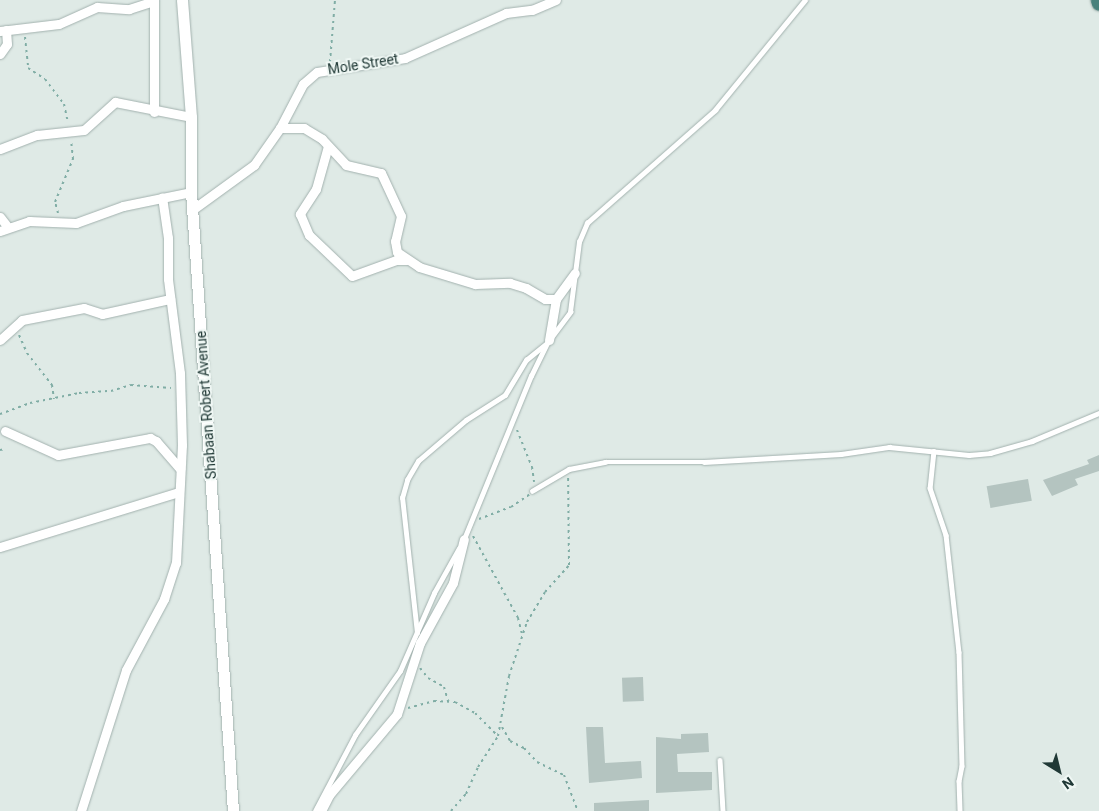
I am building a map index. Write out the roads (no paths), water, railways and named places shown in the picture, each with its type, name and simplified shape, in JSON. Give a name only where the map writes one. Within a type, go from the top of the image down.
[{"type":"street","name":"Shabaan Robert Avenue","points":[[182,0],[191,117],[192,210],[233,811]]},
{"type":"street","name":"Mole Street","points":[[192,210],[254,165],[280,128],[303,84],[317,72],[330,68],[405,58],[506,12],[532,10],[556,0]]},
{"type":"street","points":[[0,54],[7,44],[3,31],[67,22],[97,7],[129,9],[154,1],[154,112]]},
{"type":"street","points":[[0,149],[37,135],[69,134],[91,126],[115,102],[154,112],[191,117]]},
{"type":"street","points":[[280,128],[304,128],[328,146],[350,167],[377,171],[383,176],[401,216],[396,248],[408,260],[442,276],[475,284],[510,283],[526,288],[545,299],[556,299]]},
{"type":"street","points":[[328,146],[316,189],[300,214],[314,241],[353,276],[396,260],[408,260]]},
{"type":"street","points":[[0,217],[4,228],[29,221],[63,224],[76,223],[162,196],[191,192]]},
{"type":"street","points":[[81,811],[126,670],[174,579],[180,469],[181,390],[170,299],[162,196]]},
{"type":"street","points":[[548,342],[556,299],[575,273]]},
{"type":"street","points":[[0,340],[18,322],[84,308],[102,314],[170,299]]},
{"type":"street","points":[[5,431],[58,456],[150,438],[156,441],[180,469]]},
{"type":"street","points":[[0,547],[179,492]]},
{"type":"street","points":[[322,811],[329,795],[397,714],[423,637],[453,583],[466,534]]},
{"type":"lane","points":[[315,811],[355,735],[400,671],[434,593],[472,521],[548,342],[570,312],[582,231],[593,215],[658,162],[715,110],[805,0]]},
{"type":"lane","points":[[417,634],[402,498],[412,470],[466,420],[504,395],[526,360],[548,342]]},
{"type":"lane","points":[[532,491],[569,469],[605,462],[704,462],[841,454],[889,447],[990,453],[1032,441],[1099,413]]},
{"type":"lane","points":[[934,450],[930,488],[946,535],[959,652],[962,766],[959,781],[960,811]]},
{"type":"lane","points":[[720,760],[723,811]]}]
